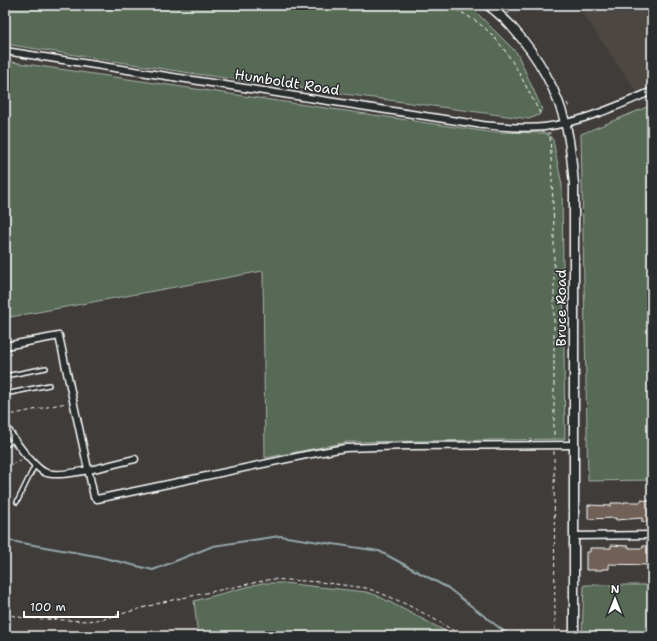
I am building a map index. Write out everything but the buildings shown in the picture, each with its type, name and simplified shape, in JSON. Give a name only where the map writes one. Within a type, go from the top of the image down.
[{"type":"street","name":"Bruce Road","points":[[488,5],[510,25],[527,46],[544,72],[552,88],[565,123],[571,152],[574,184],[574,636]]},
{"type":"street","name":"Humboldt Road","points":[[5,51],[483,125],[514,128],[545,127],[565,123],[616,107],[652,91]]},
{"type":"street","points":[[5,346],[59,336],[94,496],[97,500],[345,448],[409,446],[574,446]]},
{"type":"street","points":[[5,426],[35,465],[45,473],[56,475],[135,459]]},
{"type":"street","points":[[574,536],[652,535]]},
{"type":"lane","points":[[5,376],[46,368]]},
{"type":"lane","points":[[5,394],[49,386]]},
{"type":"lane","points":[[5,446],[14,439]]},
{"type":"lane","points":[[17,502],[35,465]]},
{"type":"path","points":[[450,5],[482,26],[494,38],[518,69],[542,115]]},
{"type":"path","points":[[550,133],[554,229],[555,636]]},
{"type":"path","points":[[5,416],[66,403]]},
{"type":"path","points":[[5,468],[21,460]]},
{"type":"path","points":[[5,614],[24,618],[86,620],[104,619],[163,602],[262,580],[283,579],[366,588],[406,605],[462,636]]},
{"type":"shaded area","points":[[577,5],[652,5],[652,97],[642,100]]},
{"type":"green space","points":[[5,5],[469,5],[517,53],[542,109],[539,115],[529,119],[196,74],[5,44]]},
{"type":"green space","points":[[5,61],[489,132],[545,133],[550,136],[553,140],[562,185],[565,439],[348,442],[265,458],[263,271],[5,318]]},
{"type":"green space","points":[[652,105],[652,480],[588,481],[581,134]]},
{"type":"green space","points":[[262,583],[283,583],[366,592],[376,595],[455,636],[198,636],[194,601]]},
{"type":"green space","points":[[584,585],[652,585],[652,636],[582,636]]},
{"type":"waterway","points":[[5,540],[96,556],[153,570],[213,546],[280,536],[379,551],[448,588],[510,636]]}]
